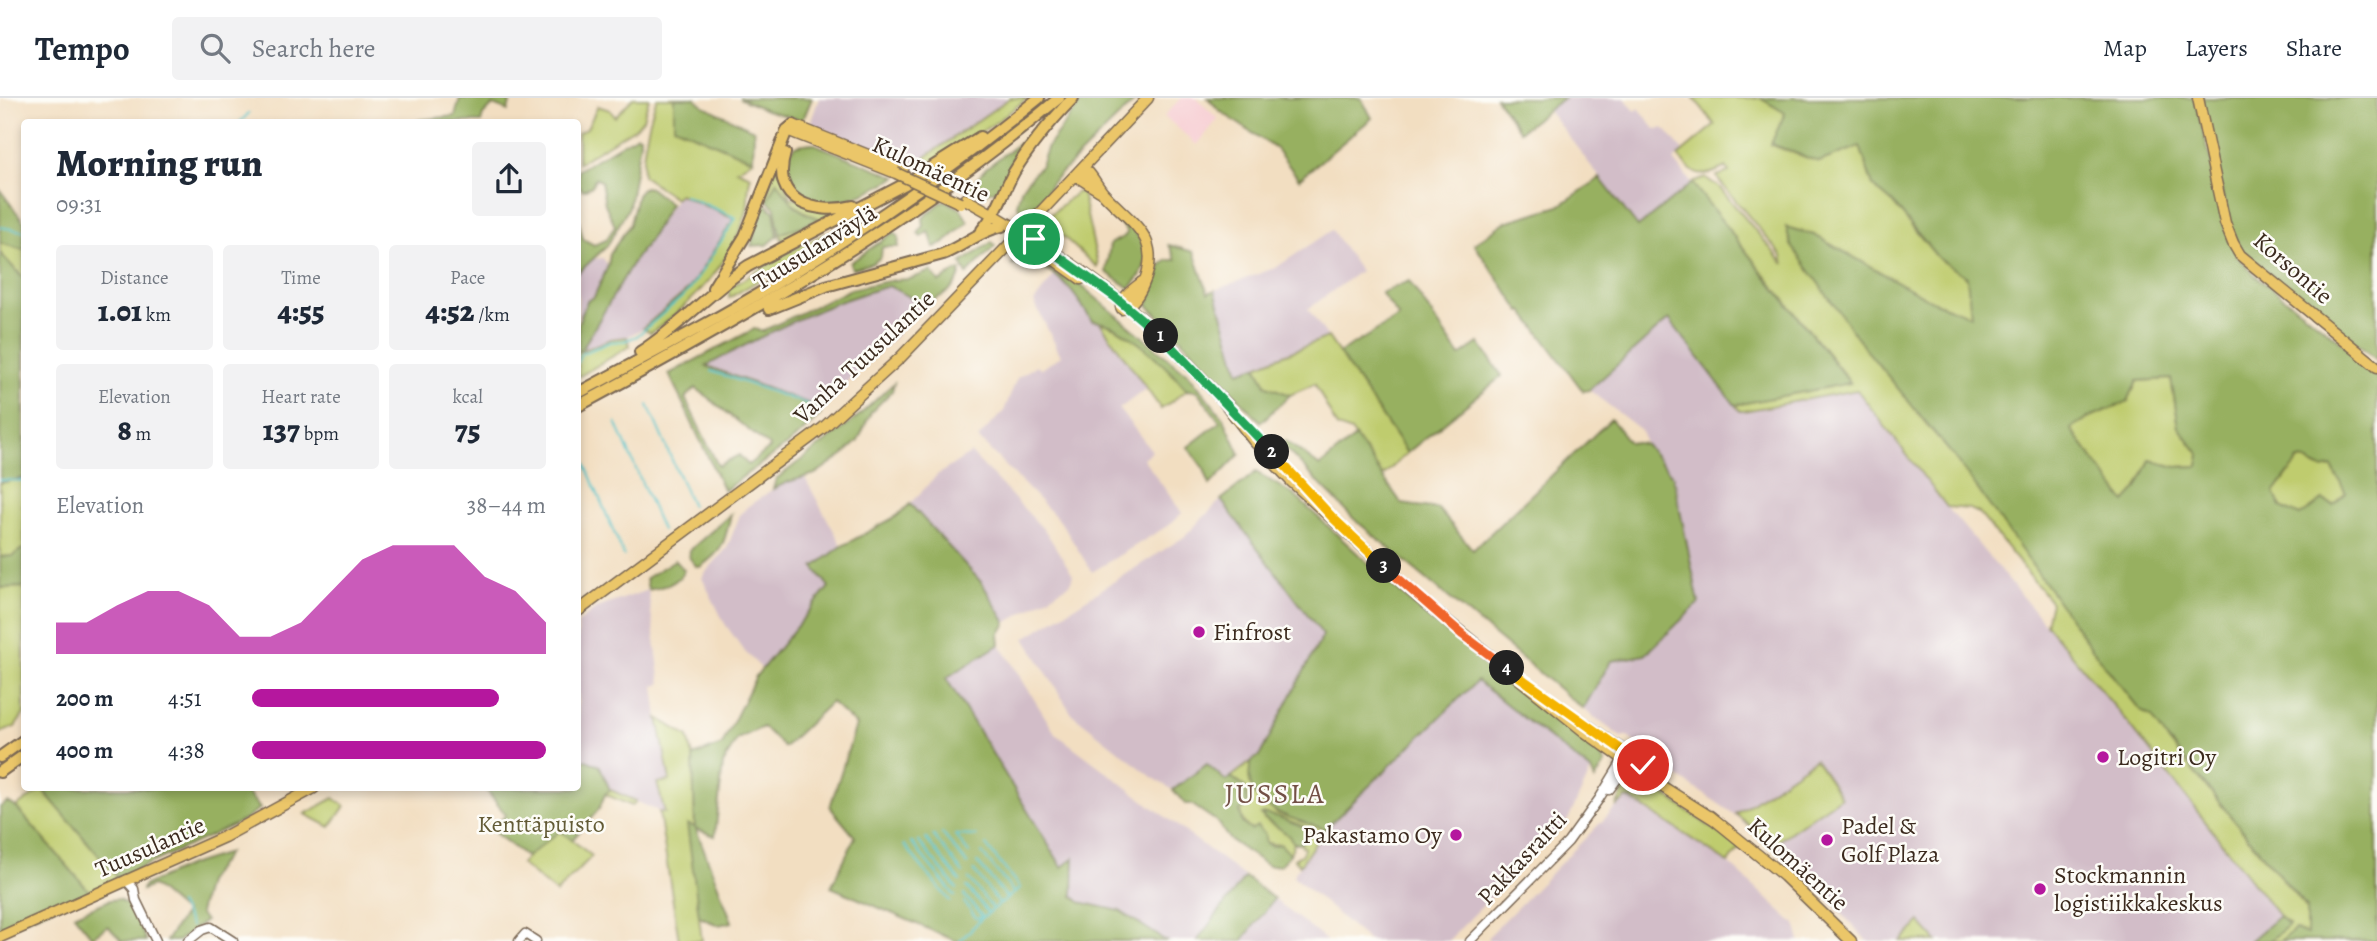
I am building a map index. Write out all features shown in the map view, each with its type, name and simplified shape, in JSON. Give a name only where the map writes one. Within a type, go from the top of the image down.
[{"type":"highway","points":[[595,383],[662,337],[732,277],[767,254],[934,167],[1038,98]]},
{"type":"highway","name":"Tuusulanväylä","points":[[581,391],[754,296],[850,237],[923,187],[1038,98]]},
{"type":"highway","name":"Tuusulanväylä","points":[[581,404],[801,283],[880,232],[969,169],[1059,98]]},
{"type":"highway","points":[[976,237],[993,217],[1025,155],[1073,98]]},
{"type":"highway","points":[[791,129],[782,166],[787,188],[796,200],[807,207],[828,211],[855,206],[878,197]]},
{"type":"highway","points":[[698,306],[726,270],[745,236],[791,129]]},
{"type":"highway","points":[[691,346],[803,294],[837,282],[943,254],[1002,226]]},
{"type":"highway","points":[[0,757],[21,742]]},
{"type":"highway","points":[[0,772],[21,757]]},
{"type":"main road","name":"Vanha Tuusulantie","points":[[581,609],[823,428],[900,358],[1148,98]]},
{"type":"main road","name":"Korsontie","points":[[2198,98],[2225,223],[2240,255],[2377,367]]},
{"type":"main road","name":"Kulomäentie","points":[[791,129],[899,171],[962,201],[1072,264],[1185,361],[1333,518],[1420,598],[1586,732],[1628,758],[1715,820],[1784,876],[1852,941]]},
{"type":"main road","points":[[1079,171],[1081,179],[1104,193],[1146,237],[1150,256],[1145,279],[1135,298],[1123,306]]},
{"type":"main road","name":"Kulomäentie","points":[[993,217],[1002,226],[1123,306]]},
{"type":"main road","name":"Tuusulantie","points":[[0,937],[224,837],[308,791]]},
{"type":"street","name":"Pakkasraitti","points":[[1471,941],[1568,842],[1628,758]]},
{"type":"street","points":[[126,880],[134,889],[136,900],[156,941]]},
{"type":"street","points":[[188,941],[202,930],[211,927],[233,941]]},
{"type":"street","points":[[522,937],[536,941]]},
{"type":"shaded area","points":[[819,98],[1010,98],[914,165],[810,124]]},
{"type":"shaded area","points":[[1181,98],[1196,98],[1218,119],[1197,145],[1164,116]]},
{"type":"shaded area","points":[[1563,98],[1625,98],[1635,111],[1639,108],[1655,129],[1664,128],[1683,151],[1674,160],[1692,183],[1638,227],[1548,110]]},
{"type":"shaded area","points":[[678,194],[735,219],[689,289],[643,328],[627,337],[611,339],[584,351],[582,349],[633,262]]},
{"type":"shaded area","points":[[1332,230],[1360,271],[1308,309],[1328,337],[1240,373],[1215,290],[1277,267]]},
{"type":"shaded area","points":[[603,258],[608,266],[594,297],[587,301],[581,316],[581,270],[593,259]]},
{"type":"shaded area","points":[[1054,276],[1070,289],[1092,321],[1099,321],[1147,388],[1119,409],[1152,451],[1143,458],[1182,513],[1169,525],[1092,572],[1060,521],[978,438],[1004,411],[1017,378],[1037,365],[1041,369],[1061,356],[1034,302]]},
{"type":"shaded area","points":[[889,286],[923,304],[894,338],[827,401],[813,405],[705,367],[793,319],[850,296]]},
{"type":"shaded area","points":[[1669,318],[1857,390],[1947,507],[2128,723],[2279,916],[2250,941],[1867,941],[1811,880],[1731,812],[1666,769],[1627,736],[1621,737],[1583,709],[1611,661],[1645,655],[1673,476],[1645,444],[1641,430],[1589,390]]},
{"type":"shaded area","points":[[971,453],[1046,532],[1073,575],[1070,584],[1006,623],[982,583],[910,504],[937,475]]},
{"type":"shaded area","points":[[805,478],[842,546],[814,567],[829,587],[762,669],[745,652],[725,624],[702,578],[727,548],[740,515],[747,507],[773,489]]},
{"type":"shaded area","points":[[1221,500],[1323,635],[1260,755],[1226,781],[1207,764],[1173,790],[1152,777],[1072,714],[1025,638],[1184,537]]},
{"type":"shaded area","points":[[648,590],[661,684],[654,686],[658,718],[688,737],[693,756],[665,814],[581,777],[581,621],[597,608]]},
{"type":"shaded area","points":[[1000,644],[1055,733],[1245,877],[1197,941],[1166,941],[1120,911],[1080,902],[1072,896],[1074,859],[1062,867],[945,678]]},
{"type":"shaded area","points":[[1477,681],[1591,771],[1568,820],[1525,863],[1515,864],[1506,874],[1505,883],[1448,941],[1369,941],[1293,876],[1325,829]]},
{"type":"shaded area","points":[[1626,797],[1728,863],[1795,924],[1800,941],[1490,941],[1487,938]]},
{"type":"shaded area","points":[[1274,899],[1327,941],[1242,941]]},
{"type":"green space","points":[[460,98],[507,98],[510,103],[508,111],[493,105],[482,119],[428,119],[455,116]]},
{"type":"green space","points":[[633,98],[649,98],[643,119],[636,127],[581,161],[581,131],[587,128],[598,106],[610,110],[615,117]]},
{"type":"green space","points":[[657,98],[674,98],[675,126],[753,160],[737,170],[751,176],[746,214],[731,249],[695,296],[651,333],[643,328],[689,289],[734,219],[679,194],[675,198],[643,176],[646,137]]},
{"type":"green space","points":[[674,98],[695,98],[704,106],[754,130],[753,160],[674,126]]},
{"type":"green space","points":[[739,98],[812,98],[801,120],[766,110]]},
{"type":"green space","points":[[1010,98],[1028,98],[924,169],[914,165]]},
{"type":"green space","points":[[1084,98],[1138,98],[1051,183],[1043,199],[1024,215],[1017,204],[1022,187],[1041,165],[1048,146]]},
{"type":"green space","points":[[1208,98],[1361,98],[1372,118],[1299,179],[1276,149],[1220,111]]},
{"type":"green space","points":[[1496,98],[1564,98],[1520,131]]},
{"type":"green space","points":[[1694,98],[1760,98],[1786,113],[1771,145],[1819,162],[1860,146],[1873,186],[1893,203],[1938,258],[1967,277],[1972,316],[1932,301],[1814,235],[1787,228],[1923,420],[1956,459],[2100,660],[2141,711],[2152,717],[2167,739],[2307,909],[2307,935],[2295,929],[2281,941],[2269,941],[2289,924],[2279,916],[2128,723],[2046,624],[2051,602],[1979,513],[1970,509],[1947,507],[1857,390],[1744,411],[1740,411],[1735,405],[1850,382],[1692,183],[1706,178],[1719,187],[1784,264],[1782,256],[1720,182],[1717,176],[1729,172],[1726,167],[1704,175],[1699,174],[1689,169],[1678,156],[1715,125]]},
{"type":"green space","points":[[1760,98],[2194,98],[2237,256],[2258,278],[2377,372],[2377,941],[2281,941],[2295,929],[2307,934],[2307,908],[2167,739],[2152,717],[2141,711],[2100,660],[1956,459],[1868,352],[1791,245],[1786,227],[1814,235],[1932,301],[1971,316],[1967,277],[1938,258],[1893,203],[1873,186],[1860,146],[1819,162],[1771,144],[1785,113]],"holes":[[[2171,379],[2179,427],[2200,455],[2198,466],[2176,467],[2150,460],[2136,490],[2125,502],[2071,429],[2088,418],[2128,401],[2137,381]],[[2298,460],[2322,469],[2332,467],[2346,493],[2333,505],[2323,500],[2300,516],[2281,507],[2274,493]]]},
{"type":"green space","points":[[2201,98],[2377,98],[2377,360],[2237,246],[2230,228]]},
{"type":"green space","points":[[637,135],[640,136],[629,207],[607,246],[581,270],[581,231],[583,239],[594,245],[606,240],[615,226],[605,204],[601,181],[595,178],[592,186],[583,190],[581,168]]},
{"type":"green space","points":[[1022,141],[1025,146],[999,191],[979,195],[968,189],[986,168]]},
{"type":"green space","points":[[812,143],[897,177],[849,199],[828,202],[810,198],[791,178],[787,161],[796,146]]},
{"type":"green space","points":[[778,162],[790,197],[847,210],[782,240],[780,234],[784,231],[819,220],[790,203],[777,181],[767,200],[764,199]]},
{"type":"green space","points":[[1600,178],[1638,227],[1692,183],[1850,383],[1735,405],[1669,319],[1589,390],[1583,391],[1523,311],[1521,312],[1474,244],[1505,222],[1559,206]]},
{"type":"green space","points":[[777,180],[794,205],[821,219],[780,234],[775,208],[767,200]]},
{"type":"green space","points":[[644,187],[650,188],[670,204],[581,350],[581,316],[587,301],[594,297],[608,266],[610,254],[630,224],[637,195]]},
{"type":"green space","points":[[0,190],[21,218],[21,249],[0,243]]},
{"type":"green space","points":[[1077,192],[1082,193],[1097,267],[1049,225],[1050,215]]},
{"type":"green space","points":[[944,200],[961,209],[968,222],[943,244],[934,247],[929,231],[921,237],[918,234],[924,226],[923,218]]},
{"type":"green space","points":[[765,203],[774,212],[778,236],[767,245],[751,246],[760,214]]},
{"type":"green space","points":[[1123,218],[1138,235],[1146,260],[1144,269],[1130,288],[1106,272],[1110,244],[1125,236],[1127,232],[1118,221]]},
{"type":"green space","points":[[835,229],[825,241],[729,298],[729,288],[792,250]]},
{"type":"green space","points":[[894,232],[899,237],[898,247],[882,247],[881,257],[873,263],[852,269],[850,263]]},
{"type":"green space","points":[[992,242],[995,246],[967,274],[961,263]]},
{"type":"green space","points":[[0,243],[21,249],[21,276],[0,253]]},
{"type":"green space","points":[[1169,245],[1194,252],[1208,293],[1215,290],[1239,372],[1256,366],[1267,386],[1290,395],[1261,422],[1148,305],[1161,265],[1168,260],[1176,260]]},
{"type":"green space","points":[[1023,251],[1042,257],[1051,271],[1083,287],[1187,372],[1224,419],[1240,454],[1210,485],[1204,469],[1188,447],[1220,422],[1197,391],[1187,390],[1157,358],[1131,337],[1104,323],[1092,321],[1082,305],[1057,277],[1037,267],[1012,264]]},
{"type":"green space","points":[[0,253],[21,276],[21,479],[0,483]]},
{"type":"green space","points":[[961,270],[952,288],[929,302],[923,304],[889,286],[841,301],[795,320],[706,366],[813,405],[821,414],[786,445],[724,491],[669,374],[754,329],[763,331],[851,289],[910,279],[931,271],[939,282]],"holes":[[[696,388],[770,447],[748,465],[739,455],[718,466],[685,398]]]},
{"type":"green space","points":[[1409,281],[1460,356],[1479,343],[1502,376],[1407,453],[1339,353],[1399,317],[1381,293]]},
{"type":"green space","points":[[1099,321],[1124,333],[1147,349],[1187,390],[1161,409]]},
{"type":"green space","points":[[627,337],[630,346],[581,375],[581,351],[611,339]]},
{"type":"green space","points":[[1328,337],[1407,453],[1383,476],[1352,432],[1337,427],[1315,384],[1290,395],[1267,386],[1256,366]]},
{"type":"green space","points":[[2171,379],[2179,427],[2200,455],[2198,466],[2176,467],[2150,460],[2136,490],[2125,502],[2071,429],[2088,418],[2128,401],[2137,381]]},
{"type":"green space","points":[[894,383],[892,391],[871,412],[858,441],[843,455],[815,474],[773,489],[776,479],[853,421]]},
{"type":"green space","points":[[1611,419],[1629,442],[1645,444],[1673,476],[1699,603],[1645,655],[1611,661],[1583,709],[1354,519],[1280,443],[1286,441],[1320,466],[1355,437],[1402,504],[1438,509],[1473,550]]},
{"type":"green space","points":[[2299,460],[2321,469],[2332,467],[2346,493],[2333,505],[2323,500],[2300,517],[2281,507],[2274,493]]},
{"type":"green space","points":[[1256,472],[1294,495],[1429,619],[1593,744],[1605,763],[1595,780],[1591,771],[1477,681],[1325,829],[1284,815],[1260,800],[1252,790],[1249,777],[1252,761],[1260,755],[1323,635],[1221,500]]},
{"type":"green space","points":[[21,479],[21,550],[12,556],[0,557],[0,483]]},
{"type":"green space","points":[[910,504],[982,583],[1006,623],[999,635],[1000,644],[946,678],[1062,867],[1074,858],[1073,896],[1080,902],[1120,911],[1166,941],[956,941],[831,887],[855,837],[830,807],[856,725],[831,702],[784,747],[763,727],[737,739],[723,764],[715,836],[696,829],[732,922],[718,925],[699,916],[687,824],[695,827],[693,756],[722,745],[756,676],[829,587],[814,567],[842,546],[897,516]]},
{"type":"green space","points":[[731,514],[725,539],[719,550],[700,567],[696,566],[689,557],[690,550]]},
{"type":"green space","points":[[21,550],[21,587],[0,588],[0,557],[12,556]]},
{"type":"green space","points":[[675,560],[684,570],[682,575],[669,584],[648,590],[646,578]]},
{"type":"green space","points":[[21,587],[21,718],[15,727],[0,733],[0,588]]},
{"type":"green space","points":[[658,718],[688,737],[693,756],[695,828],[732,922],[718,925],[699,917],[702,941],[679,941],[659,812],[665,813],[657,783],[670,781]]},
{"type":"green space","points":[[1815,759],[1841,797],[1772,845],[1736,814]]},
{"type":"green space","name":"Kenttäpuisto","points":[[586,760],[600,766],[610,790],[605,794],[599,809],[572,840],[560,831],[527,857],[491,830],[506,815],[487,791],[581,791],[581,761]]},
{"type":"green space","points":[[1252,761],[1250,768],[1276,813],[1325,829],[1300,865],[1294,859],[1302,854],[1304,848],[1300,844],[1308,837],[1266,814],[1264,819],[1286,830],[1294,843],[1290,854],[1280,844],[1267,843],[1254,835],[1241,817],[1240,809],[1246,789],[1231,777]]},
{"type":"green space","points":[[1207,764],[1226,781],[1231,777],[1246,788],[1248,807],[1240,811],[1242,823],[1251,830],[1257,826],[1265,835],[1265,843],[1272,846],[1280,844],[1290,854],[1280,865],[1268,866],[1230,840],[1216,821],[1191,804],[1185,804],[1173,790]]},
{"type":"green space","name":"Kenttäpuisto","points":[[581,777],[636,801],[632,806],[605,794],[599,809],[572,840],[592,856],[556,893],[521,864],[527,857],[491,830],[506,815],[487,791],[581,791]]},
{"type":"green space","points":[[1628,781],[1655,788],[1740,848],[1728,863],[1631,799],[1626,798],[1616,807]]},
{"type":"green space","points":[[40,791],[45,791],[118,878],[90,892],[16,807]]},
{"type":"green space","points":[[44,791],[246,791],[260,808],[245,820],[118,878]]},
{"type":"green space","points":[[334,798],[345,806],[330,827],[305,814]]},
{"type":"green space","points":[[8,802],[16,807],[90,892],[0,930],[0,807]]},
{"type":"green space","points":[[1266,814],[1312,830],[1300,844],[1294,843],[1261,815]]},
{"type":"green space","points":[[228,853],[207,882],[199,913],[205,921],[178,941],[166,941],[185,913],[156,888],[152,886],[142,890],[143,886],[190,865]]},
{"type":"green space","points":[[1245,877],[1274,899],[1242,941],[1197,941]]},
{"type":"green space","points":[[119,899],[132,908],[146,941],[122,941],[108,926],[92,937],[74,915]]},
{"type":"green space","points":[[2279,916],[2289,925],[2269,941],[2250,941]]},
{"type":"green space","points":[[1920,922],[1937,941],[1901,941]]},
{"type":"waterway","points":[[243,119],[249,113]]},
{"type":"waterway","points":[[581,354],[610,342],[637,336],[689,291],[736,218],[684,195]]},
{"type":"waterway","points":[[0,227],[21,231]]},
{"type":"waterway","points":[[711,371],[813,406]]},
{"type":"waterway","points":[[648,405],[692,506]]},
{"type":"waterway","points":[[616,422],[662,530]]},
{"type":"waterway","points":[[581,454],[624,556]]},
{"type":"waterway","points":[[0,480],[21,481]]},
{"type":"waterway","points":[[942,833],[967,864]]},
{"type":"waterway","points":[[933,835],[963,873]]},
{"type":"waterway","points":[[969,853],[955,835],[977,836]]},
{"type":"waterway","points":[[926,839],[960,881]]},
{"type":"waterway","points":[[918,841],[957,889]]},
{"type":"waterway","points":[[911,842],[955,896]]},
{"type":"waterway","points":[[904,845],[950,901]]},
{"type":"waterway","points":[[960,941],[981,919],[1020,888],[986,845]]},
{"type":"waterway","points":[[982,853],[1014,893]]},
{"type":"waterway","points":[[977,862],[1007,898]]},
{"type":"waterway","points":[[974,871],[999,903]]},
{"type":"waterway","points":[[969,879],[992,908]]},
{"type":"waterway","points":[[967,887],[988,913]]},
{"type":"waterway","points":[[964,895],[982,916]]},
{"type":"waterway","points":[[964,902],[976,918],[982,917]]},
{"type":"waterway","points":[[179,904],[191,926]]},
{"type":"place","name":"Finfrost","points":[[1199,632]]},
{"type":"place","name":"Logitri Oy","points":[[2103,757]]},
{"type":"place","name":"Pakastamo Oy","points":[[1456,835]]},
{"type":"place","name":"Padel & Golf Plaza","points":[[1827,840]]},
{"type":"place","name":"Stockmannin logistiikkakeskus","points":[[2040,889]]},
{"type":"district","name":"JUSSLA","points":[[1275,794]]},
{"type":"route","points":[[1034,239],[1072,264],[1160,335],[1240,416],[1333,518],[1394,576],[1463,635],[1540,694],[1643,765]]}]
